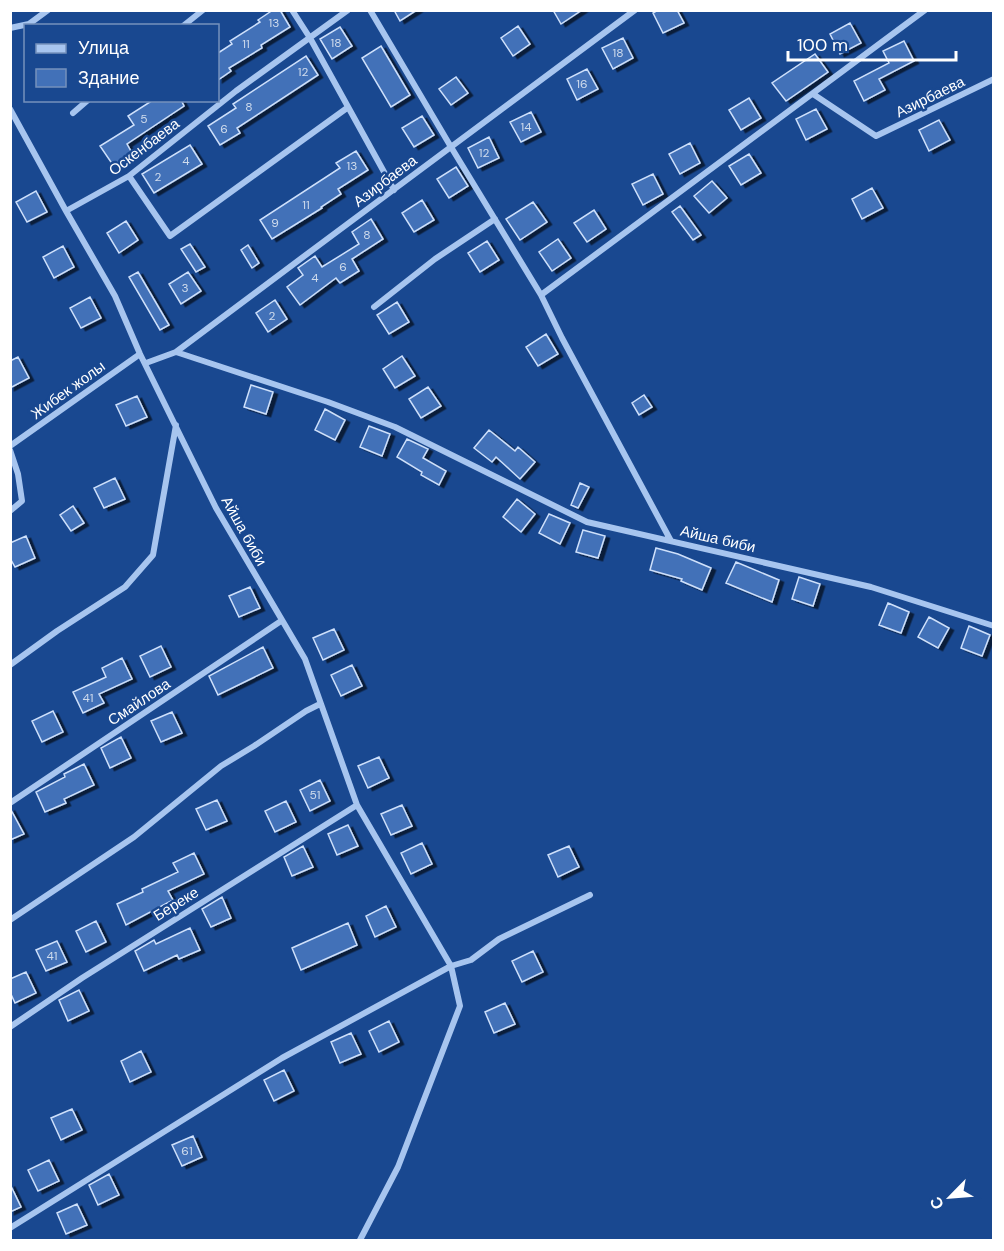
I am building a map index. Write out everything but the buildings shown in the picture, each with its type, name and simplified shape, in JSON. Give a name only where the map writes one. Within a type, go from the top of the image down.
[{"type":"street","points":[[29,24],[48,10]]},
{"type":"street","points":[[186,24],[203,10]]},
{"type":"street","points":[[292,10],[394,190]]},
{"type":"street","name":"Оскенбаева","points":[[66,211],[129,176],[236,91],[348,10]]},
{"type":"street","points":[[370,10],[541,294],[562,338],[671,541]]},
{"type":"street","name":"Азирбаева","points":[[146,363],[176,352],[635,10]]},
{"type":"street","points":[[541,294],[925,10]]},
{"type":"street","name":"Азирбаева","points":[[813,94],[876,136],[993,79]]},
{"type":"street","points":[[73,113],[86,102]]},
{"type":"street","points":[[129,176],[170,236],[347,108]]},
{"type":"street","name":"Айша биби","points":[[10,109],[115,296],[140,354],[216,508],[305,659],[357,805],[451,966],[460,1006],[398,1167],[360,1240]]},
{"type":"street","points":[[374,308],[435,259],[495,219]]},
{"type":"street","name":"Айша биби","points":[[176,352],[328,402],[395,427],[586,522],[871,587],[993,627]]},
{"type":"street","name":"Жибек жолы","points":[[10,448],[140,354]]},
{"type":"street","points":[[10,665],[125,587],[153,555],[176,425]]},
{"type":"street","points":[[10,448],[18,474],[22,501],[10,511]]},
{"type":"street","name":"Смайлова","points":[[10,803],[281,621]]},
{"type":"street","points":[[10,920],[134,837],[221,766],[320,704]]},
{"type":"street","name":"Береке","points":[[10,1027],[82,978],[357,805]]},
{"type":"street","points":[[10,1228],[282,1058],[451,966],[471,960],[499,939],[590,895]]}]
